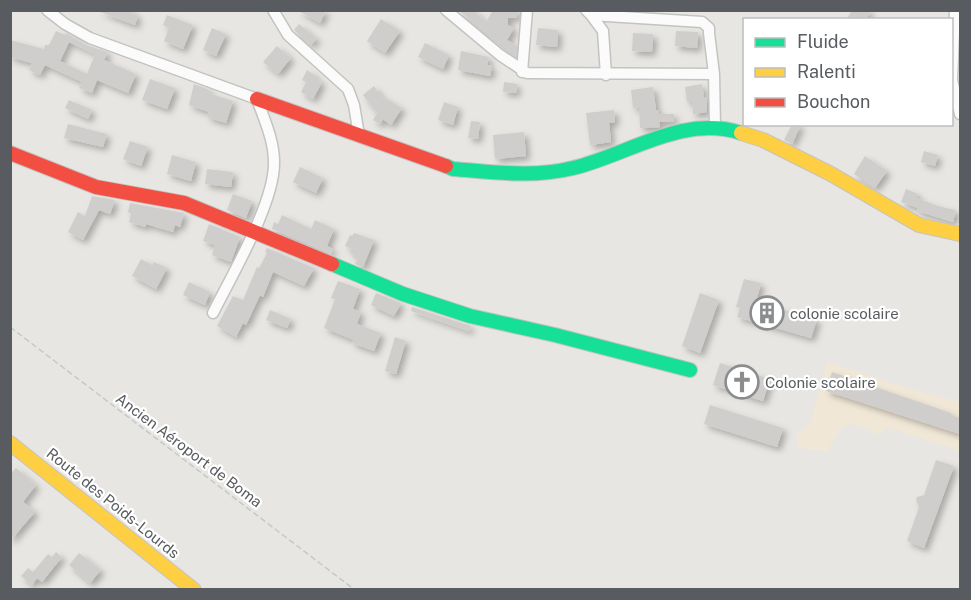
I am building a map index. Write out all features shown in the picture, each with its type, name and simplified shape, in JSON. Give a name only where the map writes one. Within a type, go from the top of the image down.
[{"type":"street","points":[[47,10],[65,24],[90,38],[453,169],[524,174],[574,168],[672,133],[693,128],[716,128],[742,132],[762,140],[831,174],[919,225],[960,234]]},
{"type":"street","points":[[273,10],[288,35],[348,89],[354,105],[359,135]]},
{"type":"street","points":[[446,10],[522,72],[606,75],[714,74]]},
{"type":"street","points":[[522,72],[527,10]]},
{"type":"street","points":[[953,62],[956,10]]},
{"type":"street","points":[[588,13],[702,22],[708,28],[714,74],[716,128]]},
{"type":"street","points":[[588,13],[603,31],[606,75]]},
{"type":"street","points":[[953,84],[960,114]]},
{"type":"street","points":[[213,313],[254,231],[272,182],[273,146],[257,99]]},
{"type":"street","points":[[10,153],[96,187],[184,203],[403,294],[470,316],[555,335],[690,370]]},
{"type":"street","name":"Route des Poids-Lourds","points":[[10,443],[194,590]]},
{"type":"path","name":"Ancien Aéroport de Boma","points":[[10,327],[355,590]]},
{"type":"sand","points":[[827,362],[913,390],[960,402],[960,451],[886,427],[880,435],[853,423],[842,427],[827,452],[797,447],[797,435],[810,424]]},
{"type":"building","points":[[133,10],[132,13],[138,16],[135,25],[98,11]]},
{"type":"building","points":[[297,10],[326,10],[320,23]]},
{"type":"building","points":[[458,10],[473,10],[486,22],[493,10],[519,10],[516,18],[508,18],[508,25],[514,28],[507,40],[517,46],[516,56]]},
{"type":"building","points":[[852,10],[871,10],[867,18],[848,17]]},
{"type":"building","points":[[167,15],[193,25],[183,49],[164,41],[169,28],[163,25]]},
{"type":"building","points":[[381,19],[400,31],[385,53],[367,41]]},
{"type":"building","points":[[299,24],[317,39],[311,45],[294,30]]},
{"type":"building","points":[[212,28],[226,34],[216,56],[203,50]]},
{"type":"building","points":[[538,28],[558,30],[557,47],[536,45]]},
{"type":"building","points":[[56,31],[65,35],[66,33],[86,45],[108,52],[104,60],[136,74],[128,93],[97,80],[92,93],[79,88],[82,82],[45,65],[40,75],[29,70],[32,63],[10,57],[10,40],[44,49],[45,45],[49,45]],"holes":[[[69,42],[95,54],[87,74],[60,61]]]},
{"type":"building","points":[[676,31],[698,32],[697,48],[675,46]]},
{"type":"building","points":[[633,33],[653,34],[652,52],[632,51]]},
{"type":"building","points":[[425,43],[449,55],[443,69],[418,57]]},
{"type":"building","points":[[277,46],[291,58],[278,74],[263,62]]},
{"type":"building","points":[[461,51],[489,57],[487,65],[492,66],[490,76],[458,70]]},
{"type":"building","points":[[307,70],[322,82],[313,99],[301,92],[306,82],[302,80]]},
{"type":"building","points":[[150,79],[175,88],[167,109],[142,100]]},
{"type":"building","points":[[504,82],[517,84],[516,93],[503,92]]},
{"type":"building","points":[[194,84],[210,90],[208,93],[233,101],[226,123],[207,117],[209,112],[189,105]]},
{"type":"building","points":[[702,84],[704,98],[707,97],[707,112],[693,114],[692,102],[687,102],[685,87]]},
{"type":"building","points":[[374,86],[380,95],[402,108],[391,125],[383,119],[380,124],[373,120],[377,113],[363,95]]},
{"type":"building","points":[[653,87],[656,110],[659,114],[674,114],[674,121],[659,122],[660,127],[640,128],[639,107],[633,108],[631,90]]},
{"type":"building","points":[[69,100],[92,110],[88,119],[65,108]]},
{"type":"building","points":[[444,102],[458,107],[453,125],[438,120]]},
{"type":"building","points":[[614,110],[615,122],[609,123],[611,142],[590,145],[586,113]]},
{"type":"building","points":[[471,121],[480,122],[478,139],[468,138]]},
{"type":"building","points":[[68,124],[107,134],[103,147],[64,138]]},
{"type":"building","points":[[791,126],[800,126],[792,144],[784,140]]},
{"type":"building","points":[[524,132],[526,156],[495,159],[493,135]]},
{"type":"building","points":[[130,141],[148,147],[141,166],[123,159]]},
{"type":"building","points":[[924,151],[938,155],[935,166],[921,162]]},
{"type":"building","points":[[172,155],[196,162],[191,181],[167,174]]},
{"type":"building","points":[[865,156],[887,171],[875,188],[854,174]]},
{"type":"building","points":[[300,167],[323,178],[316,193],[293,182]]},
{"type":"building","points":[[207,169],[233,172],[231,187],[205,184]]},
{"type":"building","points":[[906,189],[918,194],[916,198],[956,210],[953,222],[917,211],[918,208],[901,202]]},
{"type":"building","points":[[233,194],[252,201],[246,218],[227,210]]},
{"type":"building","points":[[92,196],[115,200],[110,214],[99,210],[83,240],[68,232],[78,212],[85,216]]},
{"type":"building","points":[[130,203],[184,213],[180,227],[175,225],[173,232],[146,224],[145,227],[129,222]]},
{"type":"building","points":[[282,215],[311,229],[315,220],[334,229],[327,246],[333,249],[331,254],[272,229],[274,222],[278,224]]},
{"type":"building","points":[[209,224],[240,237],[231,262],[212,255],[215,245],[203,241]]},
{"type":"building","points":[[354,233],[374,240],[363,267],[355,264],[358,257],[350,253],[352,249],[345,246],[350,235]]},
{"type":"building","points":[[267,248],[314,268],[304,286],[273,272],[263,297],[260,295],[246,325],[243,323],[236,337],[217,326],[233,296],[243,300],[257,267],[259,268],[267,253],[265,252]]},
{"type":"building","points":[[141,259],[152,265],[154,262],[167,268],[156,289],[132,276]]},
{"type":"building","name":"colonie scolaire","points":[[744,279],[761,283],[756,302],[817,319],[811,338],[737,317],[740,308],[736,307]]},
{"type":"building","points":[[338,281],[360,289],[353,309],[361,312],[357,324],[381,333],[374,351],[352,343],[354,340],[324,328],[335,299],[331,298]]},
{"type":"building","points":[[189,282],[210,292],[205,305],[183,295]]},
{"type":"building","points":[[376,293],[401,303],[394,316],[371,305]]},
{"type":"building","points":[[700,293],[719,300],[700,353],[682,346]]},
{"type":"building","points":[[412,307],[471,326],[469,331],[411,311]]},
{"type":"building","points":[[270,310],[291,319],[287,328],[266,320]]},
{"type":"building","points":[[395,337],[406,341],[396,374],[385,371]]},
{"type":"building","name":"Colonie scolaire","points":[[720,363],[770,379],[763,401],[713,385]]},
{"type":"building","points":[[832,372],[951,413],[960,418],[960,434],[826,391]]},
{"type":"building","points":[[710,405],[783,428],[777,447],[704,424]]},
{"type":"building","points":[[936,460],[954,466],[924,548],[907,541],[919,507],[917,497],[924,495]]},
{"type":"building","points":[[16,468],[36,485],[23,502],[35,512],[10,541],[10,474]]},
{"type":"building","points":[[56,552],[62,557],[42,582],[37,578],[32,585],[21,576],[28,568],[33,572],[48,554],[52,557]]},
{"type":"building","points":[[79,553],[101,570],[90,583],[69,565]]},
{"type":"traffic: fast","points":[[446,166],[453,169],[498,173],[543,173],[594,162],[676,132],[719,129],[741,133]]},
{"type":"traffic: fast","points":[[332,264],[403,294],[470,316],[555,335],[690,370]]},
{"type":"traffic: slow","points":[[741,133],[763,140],[831,174],[919,225],[960,234]]},
{"type":"traffic: slow","points":[[10,443],[194,590]]},
{"type":"traffic: jam","points":[[257,99],[446,166]]},
{"type":"traffic: jam","points":[[10,153],[96,187],[184,203],[332,264]]},
{"type":"place","name":"colonie scolaire","points":[[767,313]]},
{"type":"place","name":"Colonie scolaire","points":[[742,382]]}]
